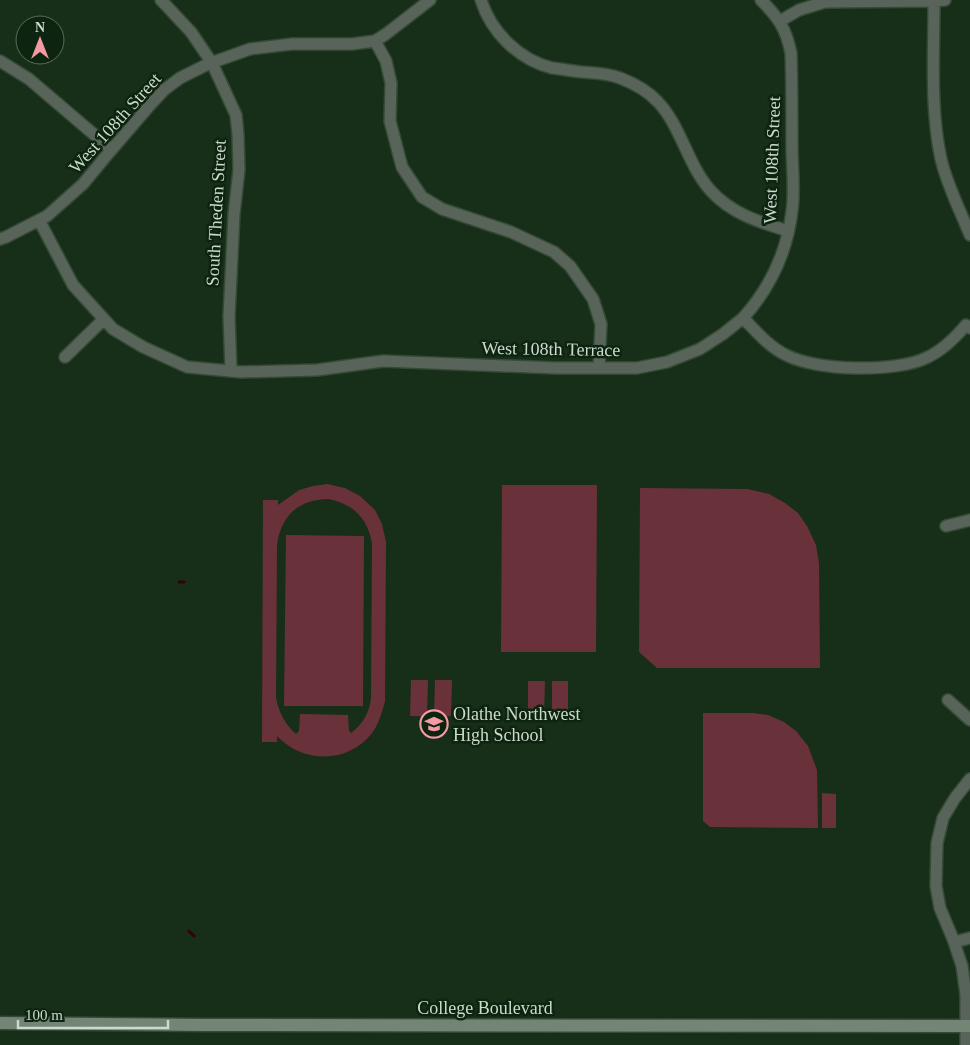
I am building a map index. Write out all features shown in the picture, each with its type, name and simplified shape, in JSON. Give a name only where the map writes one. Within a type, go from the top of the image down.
[{"type":"main road","name":"College Boulevard","points":[[0,1023],[968,1026]]},
{"type":"street","name":"South Theden Street","points":[[160,0],[192,32],[212,63],[236,115],[239,170],[234,214],[229,316],[231,371]]},
{"type":"street","name":"West 108th Street","points":[[0,239],[47,216],[83,184],[111,149],[164,90],[180,78],[212,63],[250,49],[292,44],[352,44],[375,41],[430,0]]},
{"type":"street","points":[[481,0],[485,13],[492,25],[524,55],[552,68],[604,74],[620,78],[654,99],[670,119],[694,165],[711,190],[730,207],[745,216],[764,224],[788,230]]},
{"type":"street","name":"West 108th Street","points":[[743,318],[753,308],[778,266],[784,249],[792,212],[792,53],[787,35],[780,21],[761,0]]},
{"type":"street","points":[[780,21],[799,10],[824,2],[940,1],[934,110],[938,146],[948,182],[970,235]]},
{"type":"street","points":[[375,41],[386,61],[392,83],[390,121],[402,167],[422,197],[442,209],[511,232],[554,252],[565,261],[593,299],[596,307],[601,324],[599,368]]},
{"type":"street","points":[[0,61],[29,79],[111,149]]},
{"type":"street","points":[[414,206],[422,197]]},
{"type":"street","name":"West 108th Terrace","points":[[39,220],[74,285],[113,329],[143,347],[188,367],[240,372],[317,370],[383,362],[556,368],[637,368],[653,366],[700,349],[743,318]]},
{"type":"street","points":[[743,318],[768,343],[785,355],[796,360],[830,367],[889,367],[912,363],[928,357],[943,348],[969,324]]},
{"type":"street","points":[[65,357],[104,319]]},
{"type":"street","points":[[946,526],[970,520]]},
{"type":"street","points":[[948,700],[970,720]]},
{"type":"street","points":[[966,1045],[968,1026],[962,966],[940,908],[936,886],[937,843],[943,818],[955,798],[970,779]]},
{"type":"street","points":[[954,942],[970,938]]},
{"type":"shaded area","points":[[327,484],[345,488],[360,496],[375,510],[382,524],[386,542],[385,701],[383,709],[372,733],[364,741],[345,753],[324,756],[302,753],[284,743],[277,736],[277,742],[262,742],[263,500],[278,500],[278,505],[299,490]],"holes":[[[328,499],[337,501],[358,513],[367,526],[372,543],[371,699],[365,718],[351,733],[349,731],[348,715],[300,714],[299,731],[296,734],[283,718],[276,698],[277,544],[283,524],[300,506],[318,500]]]},
{"type":"shaded area","points":[[502,485],[597,485],[596,652],[501,652]]},
{"type":"shaded area","points":[[640,488],[747,489],[769,494],[798,513],[816,545],[819,563],[820,668],[657,668],[639,652]]},
{"type":"shaded area","points":[[286,535],[364,536],[363,706],[284,706]]},
{"type":"shaded area","points":[[411,680],[428,680],[427,716],[410,716]]},
{"type":"shaded area","points":[[435,680],[452,680],[451,716],[434,716]]},
{"type":"shaded area","points":[[528,681],[545,681],[544,716],[528,716]]},
{"type":"shaded area","points":[[552,681],[568,681],[568,717],[552,716]]},
{"type":"shaded area","points":[[703,713],[753,713],[768,715],[784,722],[796,731],[808,746],[817,770],[818,828],[710,827],[703,821]]},
{"type":"shaded area","points":[[822,793],[836,794],[836,828],[822,828]]},
{"type":"waterway","points":[[179,582],[184,582]]},
{"type":"waterway","points":[[189,931],[194,936]]},
{"type":"place","name":"Olathe Northwest High School","points":[[434,724]]}]
